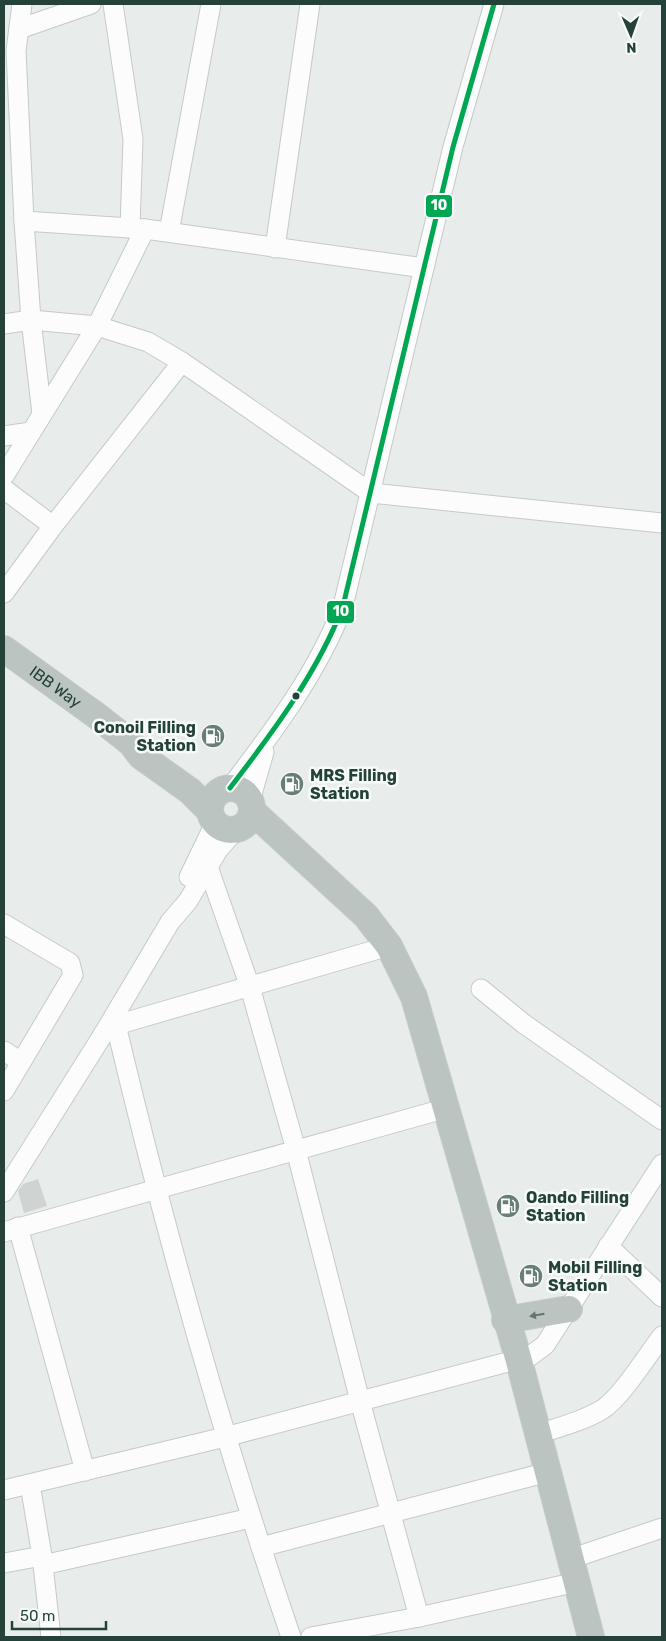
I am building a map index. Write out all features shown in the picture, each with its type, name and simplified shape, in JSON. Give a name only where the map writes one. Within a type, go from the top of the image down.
[{"type":"highway","name":"IBB Way","points":[[4,649],[131,743],[153,753],[322,877],[366,916],[389,946],[414,997],[447,1108],[538,1434],[591,1637]]},
{"type":"highway","points":[[505,1320],[570,1309]]},
{"type":"street","points":[[22,4],[19,29],[10,52],[31,320],[42,414]]},
{"type":"street","points":[[19,29],[91,4]]},
{"type":"street","points":[[4,476],[97,326],[138,228],[133,139],[113,4]]},
{"type":"street","points":[[169,232],[211,4]]},
{"type":"street","points":[[275,248],[310,4]]},
{"type":"street","points":[[4,1192],[110,1029],[170,922],[178,898],[232,810],[269,737],[332,636],[343,606],[371,493],[453,147],[494,4]]},
{"type":"street","points":[[24,221],[138,228],[424,268]]},
{"type":"street","points":[[4,324],[31,320],[97,326],[148,342],[182,362],[371,493],[662,524]]},
{"type":"street","points":[[4,593],[53,526],[182,362]]},
{"type":"street","points":[[4,436],[31,432]]},
{"type":"street","points":[[4,489],[53,526]]},
{"type":"street","points":[[170,922],[188,901],[218,850],[232,810]]},
{"type":"street","points":[[208,867],[250,987],[296,1150],[360,1401],[419,1617]]},
{"type":"street","points":[[4,924],[70,963],[73,975],[4,1091]]},
{"type":"street","points":[[110,1029],[389,946]]},
{"type":"street","points":[[481,989],[524,1024],[662,1120]]},
{"type":"street","points":[[110,1029],[225,1437],[260,1548],[291,1637]]},
{"type":"street","points":[[4,1051],[21,1062]]},
{"type":"street","points":[[85,1472],[11,1229],[447,1108]]},
{"type":"street","points":[[4,1490],[225,1437],[518,1361],[530,1356],[545,1345],[570,1309],[608,1246],[662,1164]]},
{"type":"street","points":[[608,1246],[662,1297]]},
{"type":"street","points":[[538,1434],[570,1424],[605,1408],[618,1394],[662,1336]]},
{"type":"street","points":[[260,1548],[548,1472]]},
{"type":"street","points":[[30,1484],[43,1560],[51,1637]]},
{"type":"street","points":[[4,1563],[43,1560],[251,1518]]},
{"type":"street","points":[[311,1637],[419,1617],[573,1571],[662,1528]]},
{"type":"building","points":[[38,1179],[47,1206],[24,1213],[18,1191],[23,1184]]},
{"type":"transit line","name":"10","points":[[230,788],[278,723],[308,678],[343,606],[453,147],[494,4]]},
{"type":"place","name":"Conoil Filling Station","points":[[213,736]]},
{"type":"place","name":"MRS Filling Station","points":[[292,784]]},
{"type":"place","name":"Oando Filling Station","points":[[508,1206]]},
{"type":"place","name":"Mobil Filling Station","points":[[531,1276]]}]
